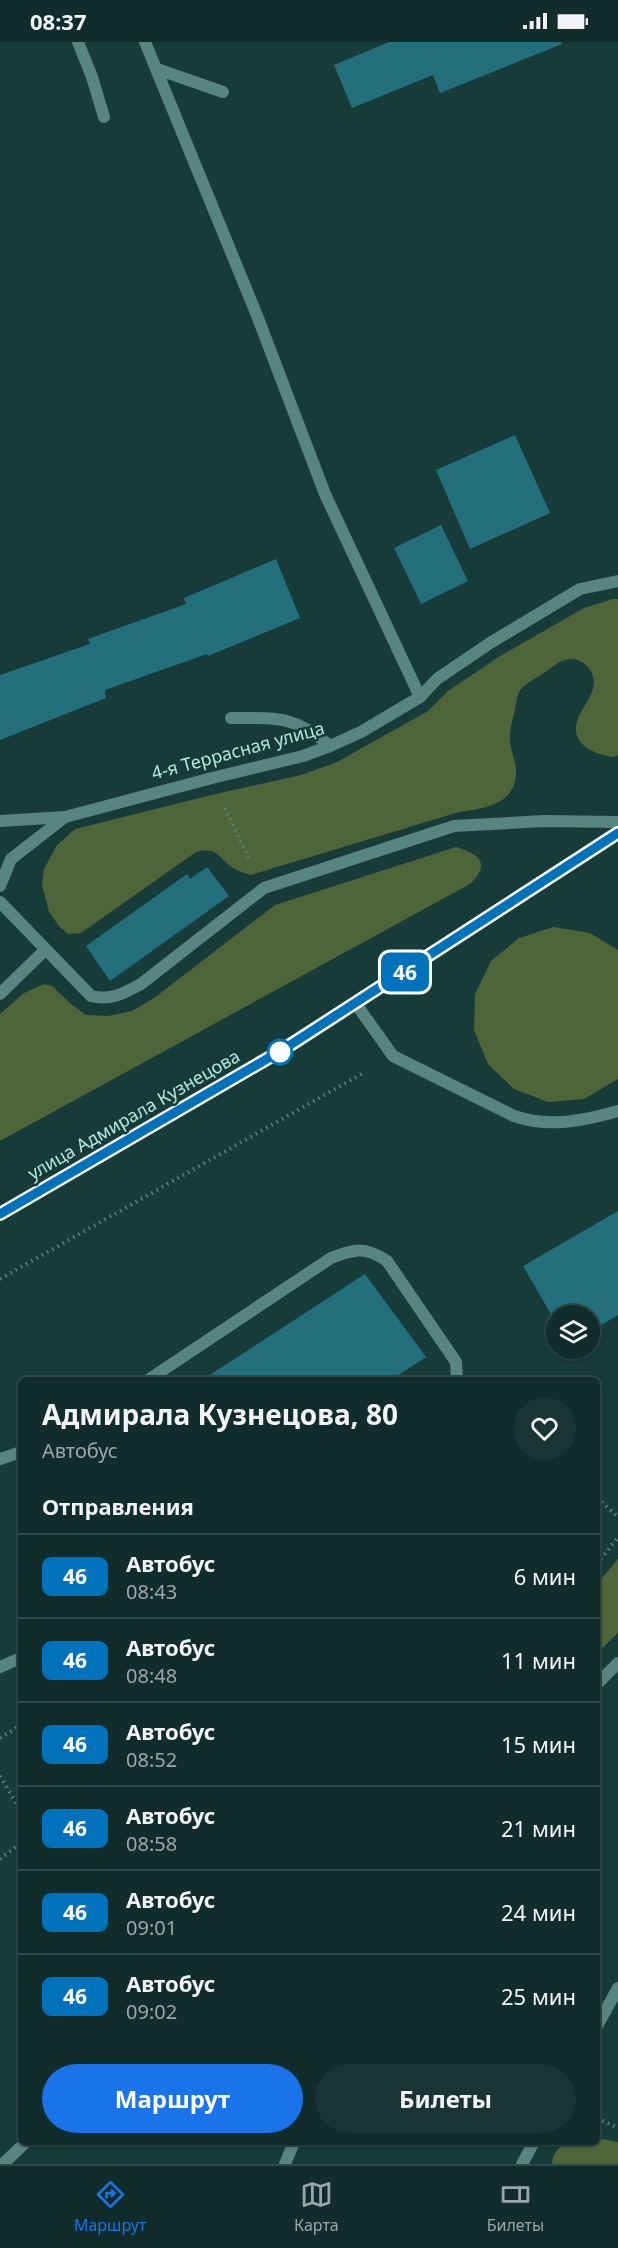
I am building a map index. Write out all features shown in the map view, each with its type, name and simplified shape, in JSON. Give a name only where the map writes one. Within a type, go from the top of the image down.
[{"type":"main road","name":"улица Адмирала Кузнецова","points":[[0,1214],[284,1049],[618,833]]},
{"type":"street","points":[[78,42],[104,117]]},
{"type":"street","points":[[145,42],[255,313],[325,494],[420,697]]},
{"type":"street","points":[[157,69],[222,92]]},
{"type":"street","name":"4-я Террасная улица","points":[[0,886],[11,859],[65,817],[212,777],[303,756],[330,746],[361,732],[420,697],[437,679],[490,643],[580,590],[618,581]]},
{"type":"street","points":[[231,718],[284,719],[303,726],[330,746]]},
{"type":"street","points":[[0,821],[65,817]]},
{"type":"street","points":[[0,902],[92,996],[104,1000],[141,984],[264,888],[454,826],[544,821],[618,822]]},
{"type":"street","points":[[0,994],[45,950]]},
{"type":"street","points":[[356,1004],[393,1056],[513,1116],[527,1120],[573,1122],[618,1111]]},
{"type":"street","points":[[152,1377],[331,1258],[354,1250],[376,1254],[387,1261],[456,1362],[457,1377]]},
{"type":"street","points":[[0,1459],[18,1453]]},
{"type":"street","points":[[0,1667],[18,1660]]},
{"type":"street","points":[[600,1681],[618,1663]]},
{"type":"street","points":[[600,2021],[618,1988]]},
{"type":"street","points":[[3,2164],[23,2145]]},
{"type":"street","points":[[285,2164],[293,2145]]},
{"type":"street","points":[[522,2164],[532,2145]]},
{"type":"path","points":[[0,1279],[393,1056]]},
{"type":"path","points":[[600,1501],[618,1518]]},
{"type":"path","points":[[600,1560],[618,1537]]},
{"type":"path","points":[[0,1738],[18,1727]]},
{"type":"path","points":[[0,1776],[18,1806]]},
{"type":"path","points":[[0,1859],[18,1845]]},
{"type":"path","points":[[600,2119],[618,2128]]},
{"type":"green space","points":[[618,599],[618,755],[614,757],[593,751],[586,747],[577,736],[577,721],[591,695],[594,681],[588,667],[579,660],[564,660],[526,684],[519,693],[510,734],[510,745],[516,768],[515,780],[512,790],[499,802],[251,875],[234,868],[213,852],[196,852],[81,933],[68,934],[49,912],[42,885],[44,869],[57,845],[75,829],[301,775],[337,762],[428,711],[448,691],[500,656],[584,608]]},
{"type":"green space","points":[[456,847],[471,853],[480,861],[480,871],[470,884],[0,1141],[0,1014],[24,993],[44,984],[52,986],[86,1015],[108,1016],[132,1011],[154,998],[275,905]]},
{"type":"green space","points":[[554,927],[590,933],[618,950],[618,1079],[584,1099],[548,1102],[514,1089],[488,1064],[474,1030],[475,994],[491,961],[519,938]]},
{"type":"green space","points":[[618,1559],[618,1633],[600,1650],[600,1580]]},
{"type":"green space","points":[[600,2139],[618,2142],[618,2164],[552,2164],[557,2150],[562,2146],[600,2145]]},
{"type":"building","points":[[389,42],[561,42],[562,44],[440,93],[433,75],[352,108],[334,65]]},
{"type":"building","points":[[515,435],[550,513],[470,549],[436,470]]},
{"type":"building","points":[[441,525],[468,581],[421,604],[394,548]]},
{"type":"building","points":[[276,559],[300,618],[208,656],[207,654],[105,690],[106,698],[0,740],[0,675],[90,644],[88,639],[186,604],[184,598]]},
{"type":"building","points":[[207,867],[229,896],[110,981],[86,946],[187,874],[190,879]]},
{"type":"building","points":[[618,1211],[618,1315],[600,1326],[600,1305],[546,1306],[523,1266]]},
{"type":"building","points":[[365,1274],[426,1357],[396,1377],[207,1377]]},
{"type":"bus line","name":"46","points":[[0,1214],[284,1049],[618,833]]}]
